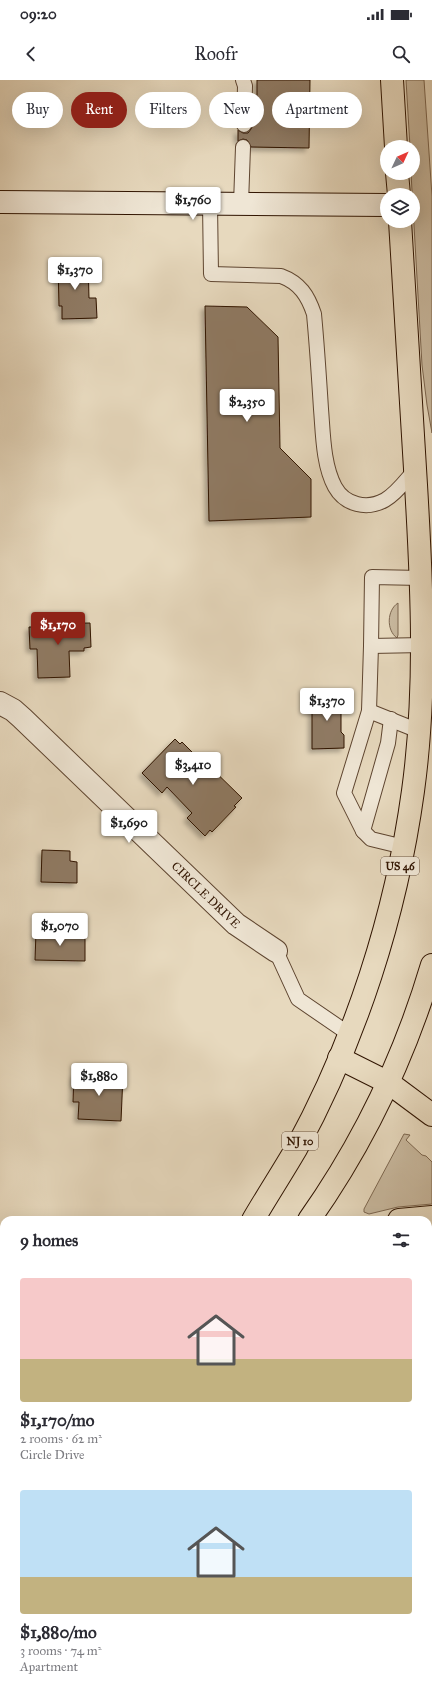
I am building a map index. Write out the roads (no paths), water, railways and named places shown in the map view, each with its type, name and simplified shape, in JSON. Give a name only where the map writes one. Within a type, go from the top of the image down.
[{"type":"main road","points":[[392,80],[396,140]]},
{"type":"main road","name":"US 46","points":[[339,1058],[349,1034],[385,926],[404,846],[413,791],[419,731],[423,645],[421,578],[400,228]]},
{"type":"main road","points":[[312,1216],[351,1155],[389,1083],[406,1042],[432,965]]},
{"type":"main road","points":[[339,1058],[389,1083],[432,1115]]},
{"type":"main road","name":"NJ 10","points":[[255,1216],[296,1149],[339,1058]]},
{"type":"street","points":[[0,202],[380,206]]},
{"type":"street","name":"CIRCLE DRIVE","points":[[0,703],[13,710],[22,718],[236,924],[276,951]]},
{"type":"lane","points":[[243,80],[245,92]]},
{"type":"lane","points":[[241,204],[243,146]]},
{"type":"lane","points":[[210,204],[211,274],[281,276],[291,280],[301,288],[309,300],[314,314],[324,446],[335,486],[346,500],[357,504],[374,504],[386,500],[415,470]]},
{"type":"lane","points":[[404,846],[371,839],[363,831],[344,793],[369,711],[372,577],[421,578]]},
{"type":"lane","points":[[371,646],[423,645]]},
{"type":"lane","points":[[369,711],[391,718],[419,731]]},
{"type":"lane","points":[[363,831],[388,743],[391,718]]},
{"type":"lane","points":[[276,951],[298,999],[349,1034]]}]
